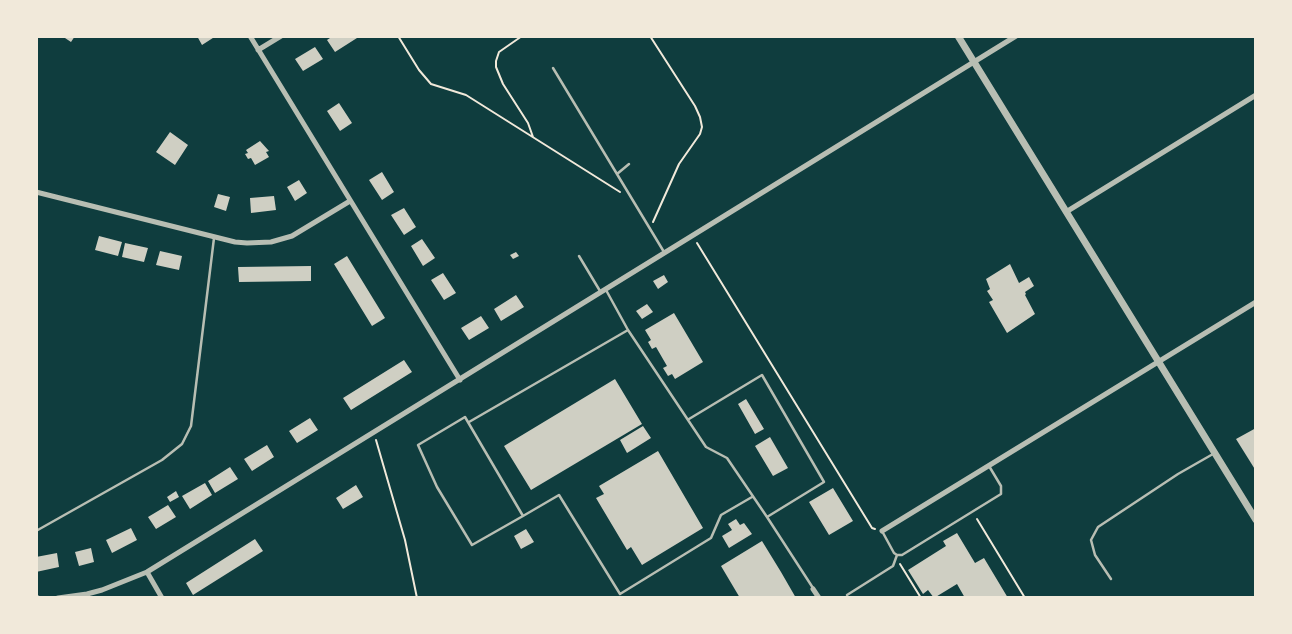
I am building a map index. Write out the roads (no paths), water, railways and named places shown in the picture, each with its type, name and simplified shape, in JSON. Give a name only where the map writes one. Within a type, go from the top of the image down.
[{"type":"street","points":[[250,36],[460,380]]},
{"type":"street","points":[[258,50],[281,36]]},
{"type":"street","points":[[958,36],[1256,520]]},
{"type":"street","points":[[58,598],[102,590],[147,572],[1016,36]]},
{"type":"street","points":[[1066,212],[1256,95]]},
{"type":"street","points":[[36,192],[247,244],[282,240],[302,232],[350,201]]},
{"type":"street","points":[[882,531],[1256,302]]},
{"type":"street","points":[[147,572],[162,598]]},
{"type":"street","points":[[813,589],[818,598]]},
{"type":"lane","points":[[553,68],[665,253]]},
{"type":"lane","points":[[617,174],[629,164]]},
{"type":"lane","points":[[36,531],[162,460],[182,444],[191,426],[214,237]]},
{"type":"lane","points":[[579,256],[706,447],[726,458],[767,517],[813,589]]},
{"type":"lane","points":[[469,422],[628,330]]},
{"type":"lane","points":[[688,419],[762,375],[824,482],[767,517]]},
{"type":"lane","points":[[524,516],[466,417],[418,445],[437,487],[472,546],[524,516],[559,495],[620,594],[711,538],[721,515],[752,497]]},
{"type":"lane","points":[[1110,579],[1095,555],[1091,540],[1098,527],[1178,474],[1214,453]]},
{"type":"lane","points":[[897,555],[902,555],[1001,494],[1001,486],[989,466]]},
{"type":"lane","points":[[882,531],[897,555]]},
{"type":"lane","points":[[847,595],[893,566],[897,555]]}]
